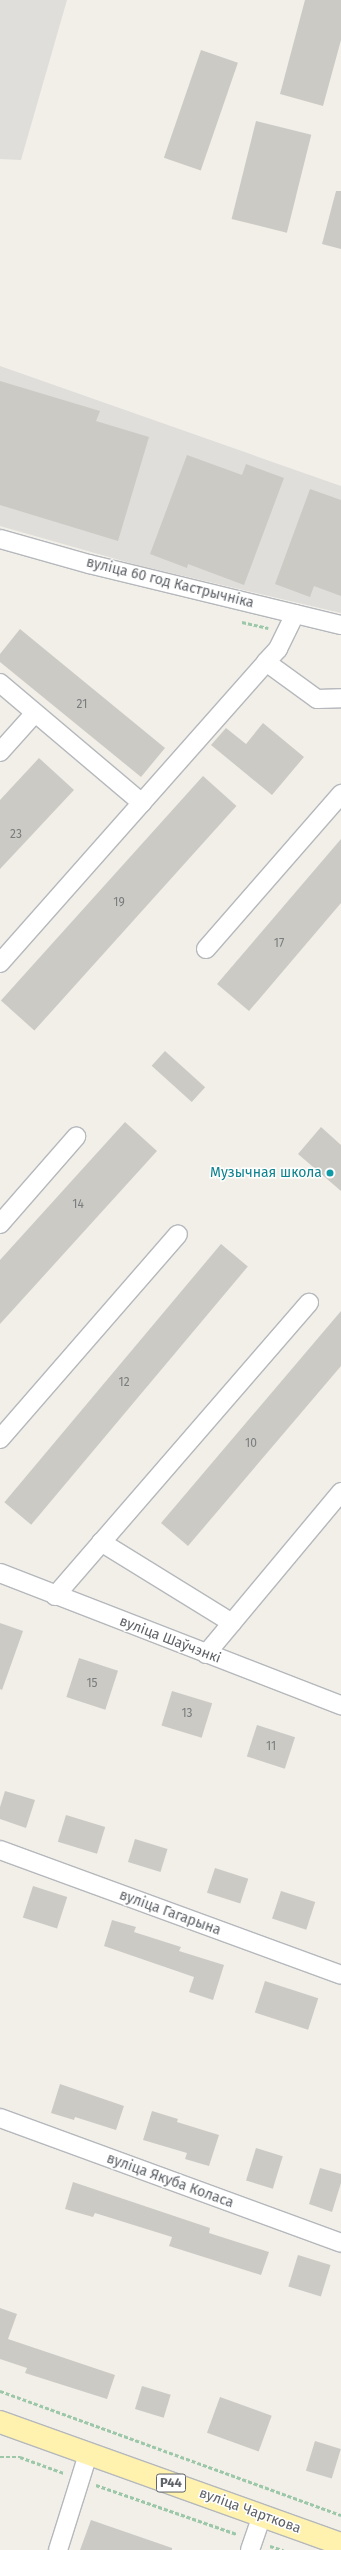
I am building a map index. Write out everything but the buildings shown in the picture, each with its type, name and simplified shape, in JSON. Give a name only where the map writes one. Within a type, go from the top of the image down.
[{"type":"main road","name":"вуліца Чарткова","points":[[0,2422],[341,2544]]},
{"type":"street","name":"вуліца 60 год Кастрычніка","points":[[0,539],[89,564],[341,625]]},
{"type":"street","points":[[0,963],[278,649],[295,614]]},
{"type":"street","points":[[266,662],[316,699],[341,698]]},
{"type":"street","points":[[0,683],[142,803]]},
{"type":"street","points":[[0,752],[35,713]]},
{"type":"street","points":[[206,949],[341,794]]},
{"type":"street","points":[[0,1224],[76,1137]]},
{"type":"street","points":[[0,1439],[178,1234]]},
{"type":"street","points":[[56,1596],[101,1542],[309,1303]]},
{"type":"street","points":[[206,1654],[341,1492]]},
{"type":"street","points":[[101,1542],[232,1623]]},
{"type":"street","name":"вуліца Шаўчэнкі","points":[[0,1574],[341,1705]]},
{"type":"street","name":"вуліца Гагарына","points":[[0,1850],[341,1975]]},
{"type":"street","name":"вуліца Якуба Коласа","points":[[0,2118],[341,2243]]},
{"type":"street","points":[[58,2550],[88,2454]]},
{"type":"street","points":[[252,2545],[262,2516]]},
{"type":"path","points":[[0,2392],[341,2515]]},
{"type":"path","points":[[0,2457],[20,2457],[252,2545],[283,2550]]},
{"type":"shaded area","points":[[0,0],[67,0],[21,160],[0,159]]},
{"type":"shaded area","points":[[0,366],[341,486],[341,613],[137,565],[0,526]]},
{"type":"place","name":"Музычная школа","points":[[330,1173]]}]
